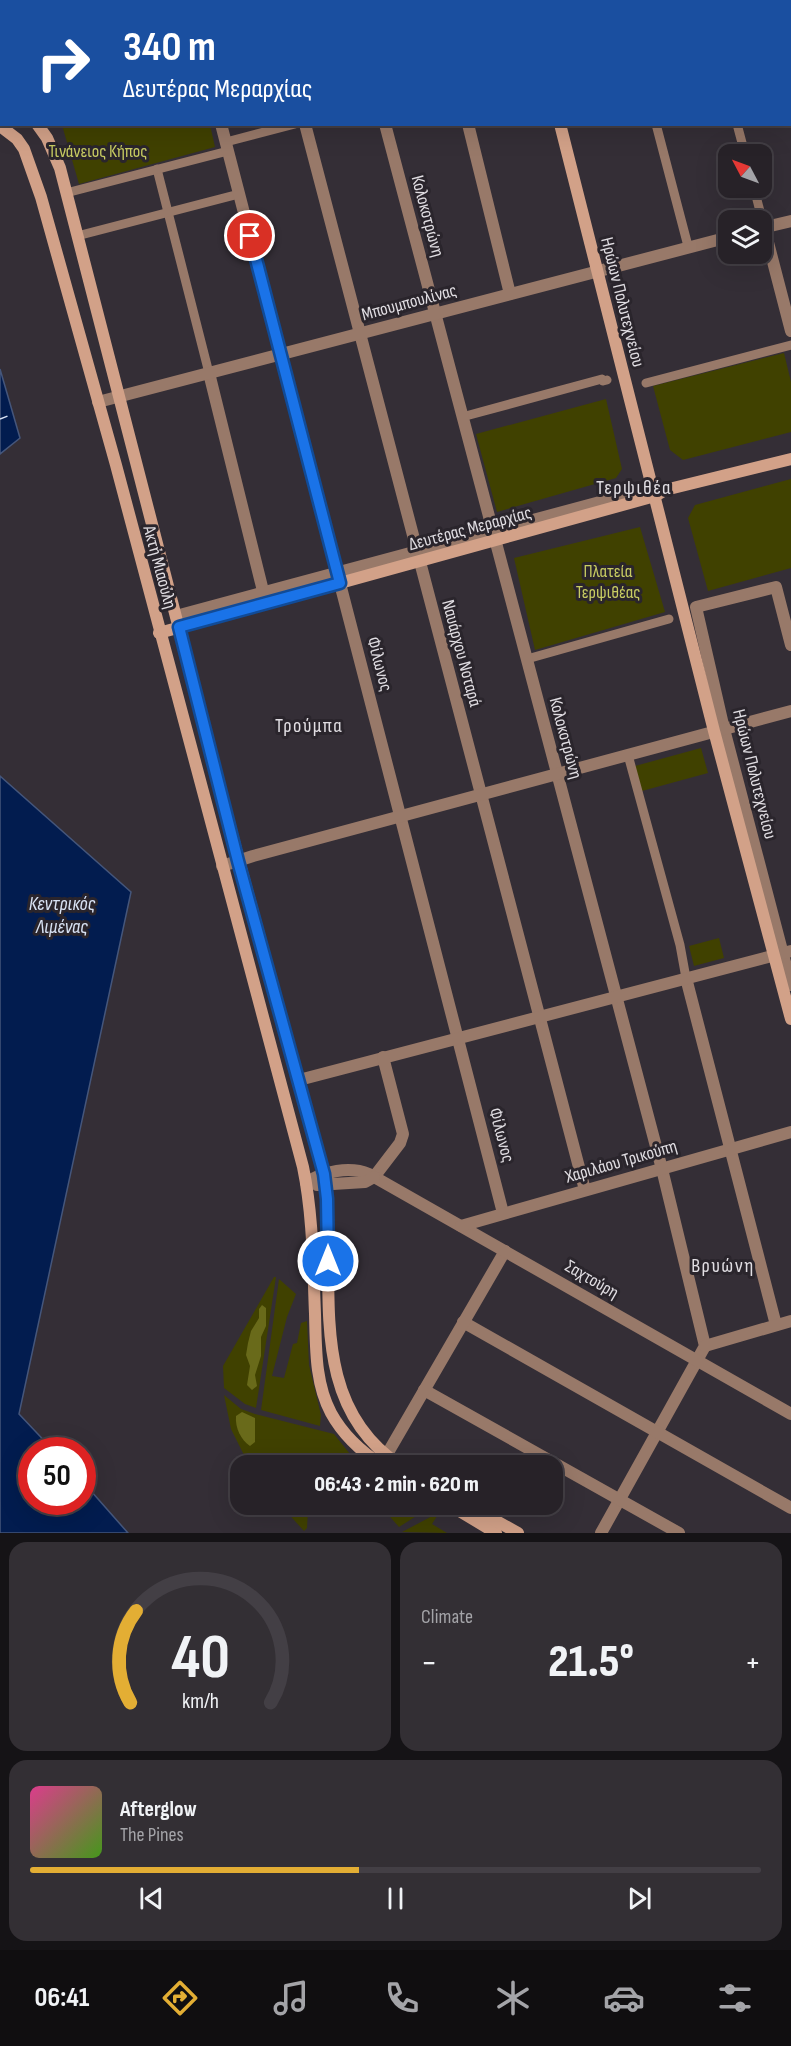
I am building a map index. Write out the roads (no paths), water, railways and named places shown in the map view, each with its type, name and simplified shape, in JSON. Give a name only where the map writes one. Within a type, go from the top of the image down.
[{"type":"main road","name":"Ακτή Μιαούλη","points":[[0,126],[17,139],[34,173],[98,402],[306,1183],[310,1210],[317,1363],[325,1398],[332,1415],[347,1435],[375,1455]]},
{"type":"main road","name":"Ακτή Μιαούλη","points":[[38,126],[54,152],[66,193],[238,861],[325,1179],[328,1282],[335,1373],[344,1400],[356,1424],[379,1455]]},
{"type":"main road","name":"Ηρώων Πολυτεχνείου","points":[[561,126],[597,271],[690,608],[719,730],[782,953],[791,1019]]},
{"type":"main road","name":"Δευτέρας Μεραρχίας","points":[[159,633],[178,622],[265,598],[657,492],[791,459]]},
{"type":"main road","points":[[466,1515],[496,1533]]},
{"type":"main road","points":[[486,1515],[518,1533]]},
{"type":"street","name":"Φίλωνος","points":[[222,126],[503,1213]]},
{"type":"street","points":[[66,193],[157,169],[289,126]]},
{"type":"street","name":"Ναυάρχου Νοταρά","points":[[306,126],[585,1190]]},
{"type":"street","name":"Κολοκοτρώνη","points":[[386,126],[662,1168],[705,1346]]},
{"type":"street","points":[[468,126],[510,294]]},
{"type":"street","points":[[657,126],[688,247]]},
{"type":"street","points":[[738,126],[742,144]]},
{"type":"street","points":[[157,169],[265,598]]},
{"type":"street","points":[[77,236],[239,194]]},
{"type":"street","points":[[772,226],[791,221]]},
{"type":"street","name":"Μπουμπουλίνας","points":[[98,402],[718,240]]},
{"type":"street","points":[[772,261],[791,331]]},
{"type":"street","points":[[646,383],[791,345]]},
{"type":"street","points":[[462,417],[603,379],[603,381],[607,380]]},
{"type":"street","points":[[690,608],[776,587],[791,645]]},
{"type":"street","points":[[526,659],[669,619]]},
{"type":"street","points":[[222,866],[791,711]]},
{"type":"street","points":[[628,755],[680,945],[686,978],[776,1325]]},
{"type":"street","points":[[299,1080],[782,953]]},
{"type":"street","name":"Ηρώων Πολυτεχνείου","points":[[782,953],[791,985]]},
{"type":"street","points":[[374,1177],[400,1143],[403,1134],[383,1058]]},
{"type":"street","name":"Χαριλάου Τρικούπη","points":[[461,1226],[791,1132]]},
{"type":"street","name":"Σαχτούρη","points":[[306,1183],[360,1171],[374,1177],[791,1413]]},
{"type":"street","points":[[387,1455],[505,1251]]},
{"type":"street","points":[[601,1533],[705,1346],[791,1321]]},
{"type":"street","points":[[463,1322],[791,1508]]},
{"type":"street","points":[[424,1390],[679,1533]]},
{"type":"water","points":[[0,369],[20,438],[0,454]]},
{"type":"water","name":"Κεντρικός Λιμένας","points":[[0,776],[131,892],[19,1414],[41,1437],[18,1437],[18,1515],[96,1515],[96,1497],[128,1533],[0,1533]]},
{"type":"district","name":"Τερψιθέα","points":[[634,487]]},
{"type":"district","name":"Τρούμπα","points":[[309,725]]},
{"type":"district","name":"Βρυώνη","points":[[723,1265]]},
{"type":"park label","name":"Τινάνειος Κήπος","points":[[98,151]]},
{"type":"park label","name":"Πλατεία Τερψιθέας","points":[[608,581]]}]
